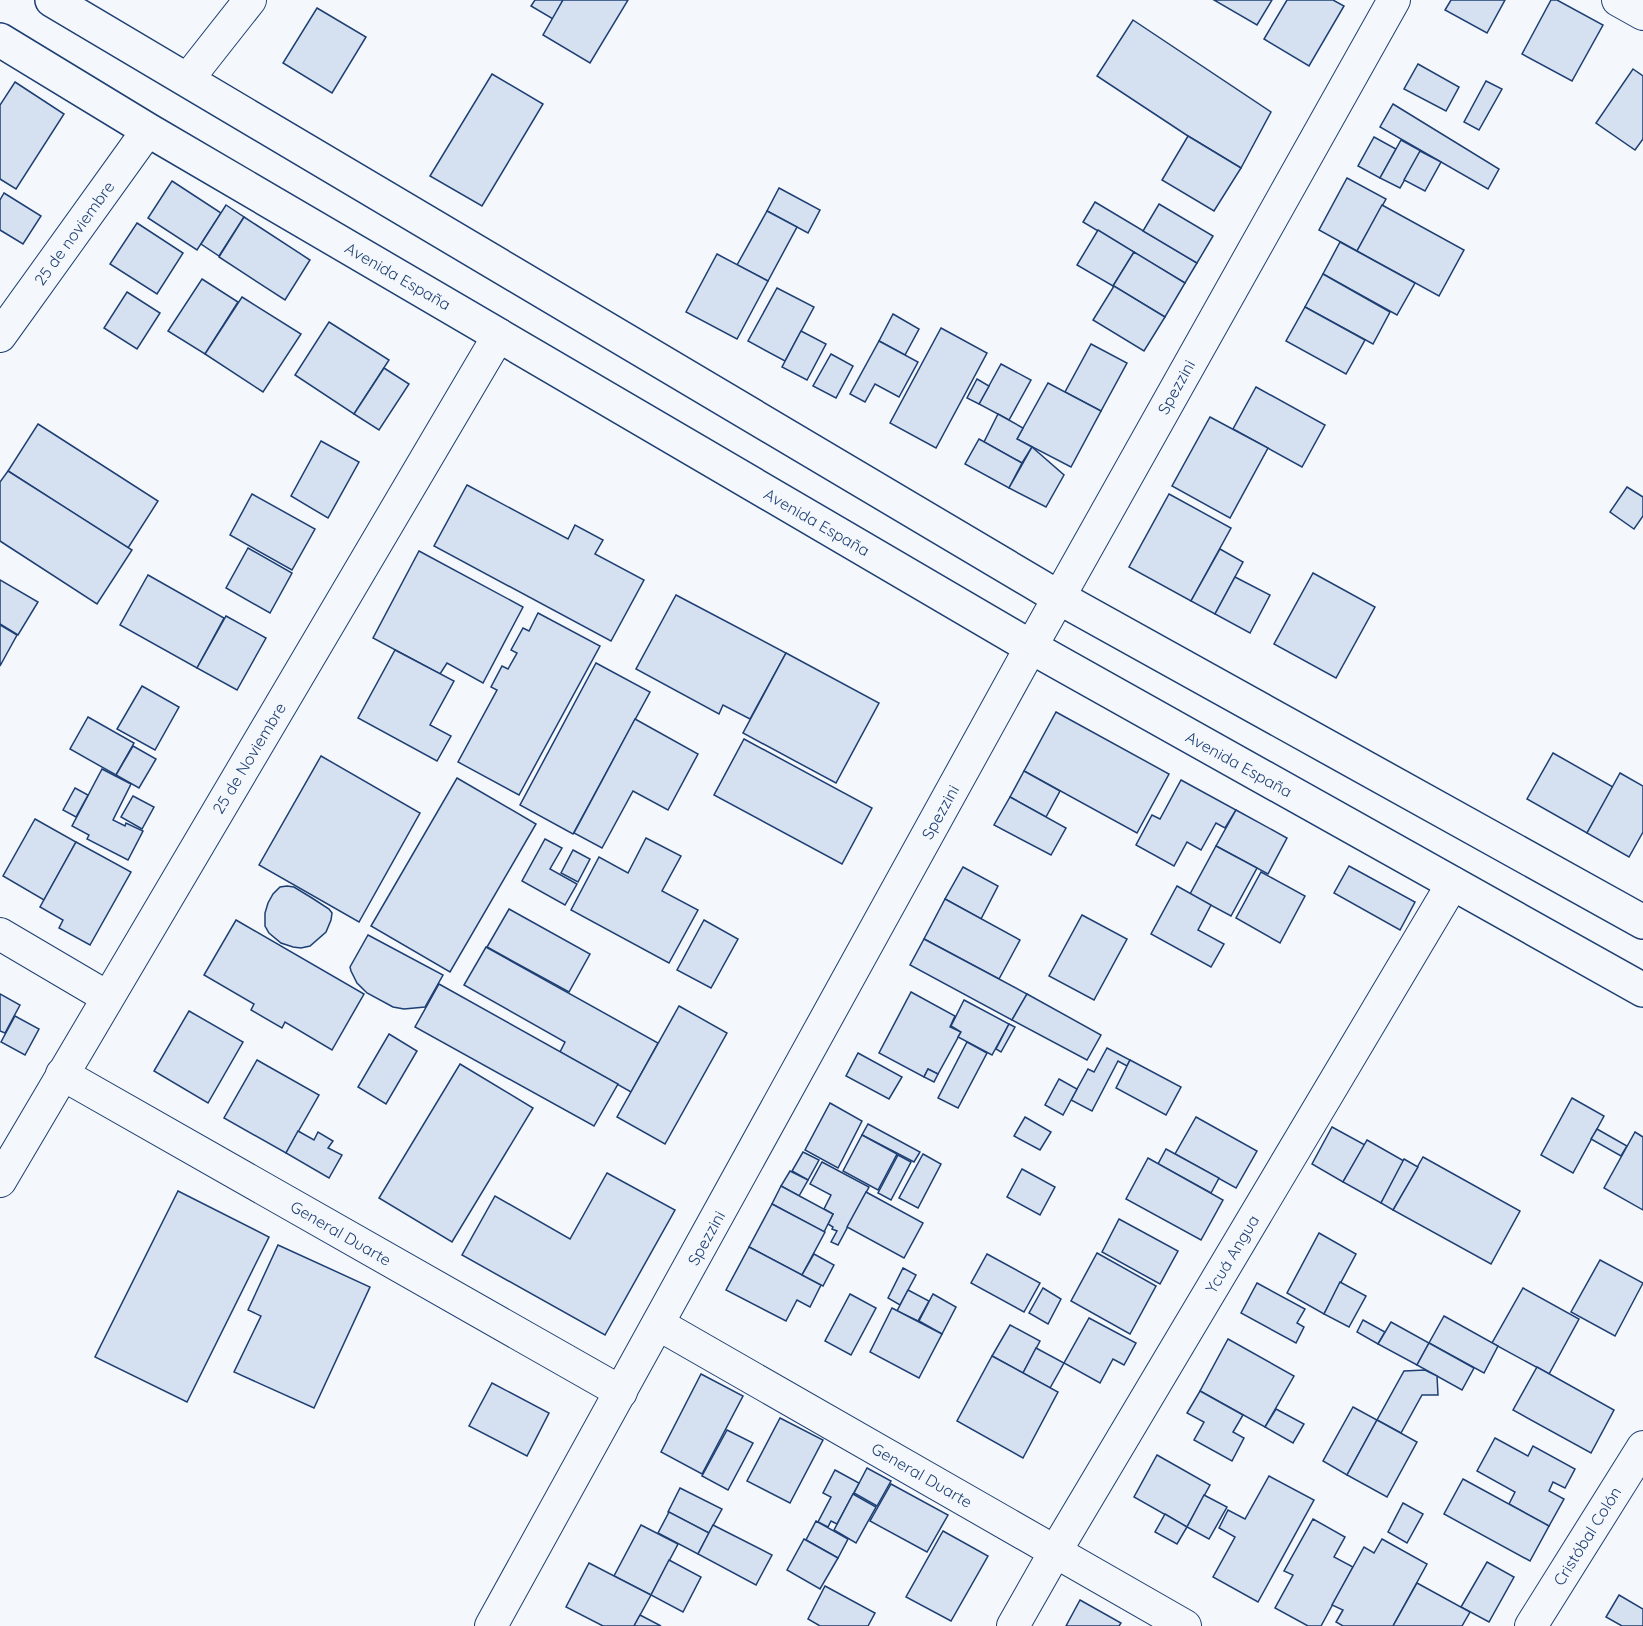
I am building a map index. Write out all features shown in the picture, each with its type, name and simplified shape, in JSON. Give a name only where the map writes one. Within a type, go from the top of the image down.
[{"type":"street","points":[[52,0],[1058,597],[1643,922]]},
{"type":"street","points":[[187,80],[250,0]]},
{"type":"street","name":"Spezzini","points":[[491,1626],[1030,647],[1394,0]]},
{"type":"street","points":[[1618,0],[1643,14]]},
{"type":"street","name":"Avenida España","points":[[0,40],[148,130],[1030,647],[1643,990]]},
{"type":"street","name":"25 de noviembre","points":[[0,336],[148,130]]},
{"type":"street","name":"25 de Noviembre","points":[[0,1181],[499,335]]},
{"type":"street","name":"Ycuá Angua","points":[[1013,1626],[1452,883]]},
{"type":"street","points":[[0,934],[107,997]]},
{"type":"street","name":"General Duarte","points":[[62,1074],[621,1392]]},
{"type":"street","name":"General Duarte","points":[[658,1324],[1185,1626]]},
{"type":"street","name":"Cristóbal Colón","points":[[1531,1626],[1643,1447]]},
{"type":"building","points":[[535,0],[563,0],[553,19],[531,6]]},
{"type":"building","points":[[563,0],[628,0],[590,63],[543,35]]},
{"type":"building","points":[[1214,0],[1272,0],[1257,25]]},
{"type":"building","points":[[1287,0],[1333,0],[1344,6],[1309,66],[1264,39]]},
{"type":"building","points":[[1451,0],[1505,0],[1487,33],[1445,10]]},
{"type":"building","points":[[1551,0],[1557,0],[1603,25],[1572,81],[1522,54]]},
{"type":"building","points":[[317,8],[366,37],[332,93],[283,63]]},
{"type":"building","points":[[1133,20],[1271,112],[1241,168],[1097,76]]},
{"type":"building","points":[[1418,64],[1459,87],[1446,111],[1404,89]]},
{"type":"building","points":[[1633,69],[1643,76],[1643,139],[1635,150],[1596,123]]},
{"type":"building","points":[[492,74],[543,104],[482,206],[430,176]]},
{"type":"building","points":[[1486,81],[1502,89],[1479,130],[1464,122]]},
{"type":"building","points":[[15,82],[64,114],[16,189],[0,179],[0,105]]},
{"type":"building","points":[[1393,104],[1499,169],[1488,189],[1380,127]]},
{"type":"building","points":[[1188,136],[1241,168],[1214,211],[1162,180]]},
{"type":"building","points":[[1374,137],[1396,149],[1380,178],[1358,166]]},
{"type":"building","points":[[1401,140],[1421,151],[1400,188],[1380,178]]},
{"type":"building","points":[[1420,151],[1441,162],[1425,191],[1404,180]]},
{"type":"building","points":[[1347,178],[1386,199],[1357,251],[1319,230]]},
{"type":"building","points":[[172,181],[221,213],[197,250],[148,218]]},
{"type":"building","points":[[779,188],[820,210],[808,233],[767,211]]},
{"type":"building","points":[[4,193],[41,216],[23,244],[0,230],[0,200]]},
{"type":"building","points":[[1095,202],[1197,263],[1185,283],[1083,222]]},
{"type":"building","points":[[1159,204],[1213,236],[1197,263],[1143,231]]},
{"type":"building","points":[[226,205],[244,217],[219,256],[201,244]]},
{"type":"building","points":[[1382,205],[1464,250],[1439,296],[1357,251]]},
{"type":"building","points":[[767,211],[797,227],[768,281],[737,265]]},
{"type":"building","points":[[244,217],[310,260],[285,300],[219,257]]},
{"type":"building","points":[[137,223],[183,253],[157,294],[110,264]]},
{"type":"building","points":[[1098,230],[1134,252],[1113,286],[1077,265]]},
{"type":"building","points":[[1340,242],[1415,283],[1397,315],[1323,274]]},
{"type":"building","points":[[1134,252],[1185,283],[1165,317],[1113,286]]},
{"type":"building","points":[[717,254],[768,281],[737,339],[686,312]]},
{"type":"building","points":[[1323,274],[1390,312],[1373,344],[1305,307]]},
{"type":"building","points":[[202,279],[238,302],[205,354],[168,331]]},
{"type":"building","points":[[1114,286],[1165,317],[1144,351],[1093,320]]},
{"type":"building","points":[[777,288],[814,307],[785,361],[748,341]]},
{"type":"building","points":[[127,292],[160,313],[137,349],[104,328]]},
{"type":"building","points":[[242,297],[301,334],[263,392],[205,354]]},
{"type":"building","points":[[1305,307],[1365,340],[1346,374],[1286,341]]},
{"type":"building","points":[[893,314],[919,329],[905,355],[879,341]]},
{"type":"building","points":[[329,322],[389,360],[354,414],[295,375]]},
{"type":"building","points":[[941,328],[987,353],[936,448],[890,423]]},
{"type":"building","points":[[801,331],[826,344],[807,380],[782,367]]},
{"type":"building","points":[[879,341],[918,362],[899,397],[875,384],[865,402],[850,394]]},
{"type":"building","points":[[1091,344],[1127,363],[1101,411],[1065,392]]},
{"type":"building","points":[[831,354],[853,366],[836,398],[813,386]]},
{"type":"building","points":[[1001,364],[1031,380],[1009,420],[979,404]]},
{"type":"building","points":[[384,368],[409,384],[379,430],[354,414]]},
{"type":"building","points":[[977,379],[989,386],[979,404],[967,398]]},
{"type":"building","points":[[1048,383],[1101,411],[1071,467],[1017,439]]},
{"type":"building","points":[[1256,387],[1325,425],[1302,467],[1233,429]]},
{"type":"building","points":[[998,414],[1023,428],[1017,439],[1032,447],[1022,463],[984,442]]},
{"type":"building","points":[[1210,417],[1268,448],[1230,518],[1172,486]]},
{"type":"building","points":[[38,424],[158,501],[128,548],[8,471]]},
{"type":"building","points":[[979,439],[1022,463],[1009,488],[965,464]]},
{"type":"building","points":[[321,441],[359,462],[328,518],[291,496]]},
{"type":"building","points":[[1032,447],[1064,475],[1046,507],[1009,488]]},
{"type":"building","points":[[8,471],[132,550],[97,604],[0,541],[0,482]]},
{"type":"building","points":[[467,485],[568,539],[575,525],[603,540],[595,554],[644,580],[611,641],[434,546]]},
{"type":"building","points":[[1627,487],[1643,497],[1643,516],[1634,529],[1610,512]]},
{"type":"building","points":[[252,494],[315,529],[292,570],[230,535]]},
{"type":"building","points":[[1169,494],[1231,528],[1191,601],[1129,567]]},
{"type":"building","points":[[248,548],[292,573],[270,613],[226,588]]},
{"type":"building","points":[[1220,549],[1243,562],[1215,614],[1191,601]]},
{"type":"building","points":[[419,551],[523,607],[483,683],[447,663],[440,674],[373,638]]},
{"type":"building","points":[[1313,573],[1375,607],[1336,678],[1274,644]]},
{"type":"building","points":[[148,575],[224,618],[197,668],[120,625]]},
{"type":"building","points":[[1235,577],[1270,595],[1250,633],[1215,614]]},
{"type":"building","points":[[0,580],[38,602],[18,635],[0,624]]},
{"type":"building","points":[[676,595],[786,653],[750,719],[723,705],[719,714],[636,669]]},
{"type":"building","points":[[538,613],[600,646],[519,795],[458,762],[497,690],[491,687],[502,666],[508,669],[517,653],[511,650],[523,628],[529,631]]},
{"type":"building","points":[[226,616],[266,638],[237,690],[197,668]]},
{"type":"building","points":[[0,625],[17,635],[0,666]]},
{"type":"building","points":[[395,650],[454,681],[430,725],[451,736],[437,761],[358,718]]},
{"type":"building","points":[[786,653],[879,703],[836,783],[743,733]]},
{"type":"building","points":[[596,663],[650,692],[573,834],[520,805]]},
{"type":"building","points":[[142,686],[179,707],[155,750],[117,729]]},
{"type":"building","points":[[1056,712],[1169,774],[1137,833],[1024,771]]},
{"type":"building","points":[[88,717],[134,743],[116,775],[70,749]]},
{"type":"building","points":[[635,719],[698,754],[668,810],[633,791],[602,848],[574,833]]},
{"type":"building","points":[[744,739],[872,808],[842,864],[714,795]]},
{"type":"building","points":[[133,746],[156,759],[139,788],[116,775]]},
{"type":"building","points":[[1553,753],[1613,787],[1587,833],[1527,799]]},
{"type":"building","points":[[321,756],[420,813],[359,922],[259,865]]},
{"type":"building","points":[[102,769],[131,784],[113,820],[143,831],[128,860],[87,839],[89,835],[72,826]]},
{"type":"building","points":[[1024,771],[1060,791],[1046,817],[1010,797]]},
{"type":"building","points":[[1620,773],[1643,786],[1643,832],[1629,857],[1587,833]]},
{"type":"building","points":[[457,778],[536,824],[450,972],[371,926]]},
{"type":"building","points":[[1181,780],[1236,810],[1225,828],[1216,823],[1201,850],[1187,842],[1174,866],[1136,845],[1152,815],[1160,819]]},
{"type":"building","points":[[75,788],[88,795],[76,817],[63,810]]},
{"type":"building","points":[[133,796],[154,807],[142,829],[121,817]]},
{"type":"building","points":[[1010,797],[1066,828],[1051,855],[994,825]]},
{"type":"building","points":[[1236,810],[1287,838],[1268,874],[1216,846]]},
{"type":"building","points":[[35,819],[76,842],[44,900],[3,876]]},
{"type":"building","points":[[646,838],[681,856],[662,891],[698,910],[669,963],[571,910],[599,857],[628,873]]},
{"type":"building","points":[[545,839],[562,848],[550,869],[577,884],[565,905],[522,881]]},
{"type":"building","points":[[76,842],[131,872],[90,945],[59,928],[63,920],[40,907]]},
{"type":"building","points":[[1216,846],[1257,868],[1231,916],[1190,894]]},
{"type":"building","points":[[573,850],[590,859],[578,882],[561,873]]},
{"type":"building","points":[[1349,866],[1415,902],[1400,930],[1334,893]]},
{"type":"building","points":[[963,867],[998,886],[981,919],[945,899]]},
{"type":"building","points":[[1261,872],[1305,896],[1280,943],[1236,918]]},
{"type":"building","points":[[1177,886],[1211,905],[1198,930],[1224,944],[1211,967],[1151,934]]},
{"type":"building","points":[[280,887],[294,887],[332,913],[326,932],[310,946],[301,948],[281,943],[269,933],[265,926],[268,903]]},
{"type":"building","points":[[945,899],[1020,940],[999,979],[924,939]]},
{"type":"building","points":[[509,909],[590,954],[569,992],[487,947]]},
{"type":"building","points":[[1082,915],[1127,939],[1094,1000],[1049,976]]},
{"type":"building","points":[[236,920],[364,994],[332,1050],[285,1022],[282,1028],[251,1010],[254,1004],[204,975]]},
{"type":"building","points":[[704,920],[738,939],[711,988],[677,970]]},
{"type":"building","points":[[368,935],[443,975],[425,1007],[404,1009],[393,1007],[367,993],[357,983],[350,967]]},
{"type":"building","points":[[924,939],[1027,994],[1012,1020],[910,965]]},
{"type":"building","points":[[486,947],[658,1043],[631,1092],[560,1052],[565,1042],[464,985]]},
{"type":"building","points":[[439,984],[618,1084],[594,1126],[415,1027]]},
{"type":"building","points":[[911,992],[955,1016],[950,1027],[961,1032],[938,1074],[928,1069],[924,1077],[879,1053]]},
{"type":"building","points":[[0,994],[20,1005],[5,1033],[0,1031]]},
{"type":"building","points":[[1027,994],[1101,1035],[1087,1060],[1012,1020]]},
{"type":"building","points":[[964,1000],[1009,1024],[992,1055],[958,1037],[961,1032],[951,1026]]},
{"type":"building","points":[[679,1006],[727,1033],[665,1144],[617,1117]]},
{"type":"building","points":[[189,1011],[243,1042],[208,1103],[154,1071]]},
{"type":"building","points":[[15,1016],[39,1029],[25,1055],[1,1042]]},
{"type":"building","points":[[1009,1024],[1015,1027],[1001,1052],[996,1049]]},
{"type":"building","points":[[389,1034],[417,1051],[386,1104],[358,1087]]},
{"type":"building","points":[[967,1042],[987,1053],[958,1108],[938,1098]]},
{"type":"building","points":[[1107,1048],[1130,1060],[1127,1066],[1118,1061],[1092,1111],[1071,1100],[1088,1069],[1094,1072]]},
{"type":"building","points":[[858,1053],[902,1077],[889,1099],[846,1076]]},
{"type":"building","points":[[257,1060],[319,1095],[286,1153],[224,1118]]},
{"type":"building","points":[[1130,1060],[1181,1087],[1166,1115],[1116,1088]]},
{"type":"building","points":[[460,1064],[533,1108],[452,1242],[379,1198]]},
{"type":"building","points":[[928,1069],[938,1074],[934,1082],[924,1077]]},
{"type":"building","points":[[1059,1079],[1077,1089],[1063,1115],[1045,1105]]},
{"type":"building","points":[[1572,1098],[1604,1116],[1573,1173],[1541,1155]]},
{"type":"building","points":[[830,1103],[862,1121],[838,1168],[805,1150]]},
{"type":"building","points":[[1025,1117],[1051,1132],[1040,1150],[1014,1136]]},
{"type":"building","points":[[1196,1117],[1257,1151],[1236,1188],[1175,1154]]},
{"type":"building","points":[[868,1124],[920,1152],[914,1162],[862,1135]]},
{"type":"building","points":[[1332,1127],[1365,1145],[1343,1182],[1312,1164]]},
{"type":"building","points":[[1597,1129],[1627,1146],[1621,1156],[1591,1139]]},
{"type":"building","points":[[298,1131],[314,1140],[318,1132],[333,1141],[328,1148],[342,1155],[329,1178],[286,1153]]},
{"type":"building","points":[[1635,1132],[1643,1137],[1643,1210],[1604,1188]]},
{"type":"building","points":[[862,1135],[897,1154],[878,1190],[843,1171]]},
{"type":"building","points":[[1367,1140],[1404,1161],[1381,1203],[1343,1182]]},
{"type":"building","points":[[1166,1149],[1219,1178],[1211,1193],[1158,1164]]},
{"type":"building","points":[[803,1152],[819,1160],[808,1180],[792,1171]]},
{"type":"building","points":[[923,1154],[941,1164],[918,1208],[899,1198]]},
{"type":"building","points":[[898,1155],[911,1162],[891,1200],[878,1193]]},
{"type":"building","points":[[1423,1157],[1520,1211],[1491,1264],[1393,1210]]},
{"type":"building","points":[[1148,1158],[1223,1200],[1201,1240],[1126,1199]]},
{"type":"building","points":[[1404,1159],[1418,1167],[1393,1210],[1381,1203]]},
{"type":"building","points":[[822,1162],[869,1187],[838,1245],[831,1242],[837,1231],[828,1224],[833,1214],[824,1209],[831,1195],[810,1184]]},
{"type":"building","points":[[1022,1169],[1055,1187],[1040,1215],[1007,1197]]},
{"type":"building","points":[[790,1171],[808,1180],[799,1196],[781,1186]]},
{"type":"building","points":[[607,1173],[675,1210],[605,1335],[462,1255],[495,1196],[570,1239]]},
{"type":"building","points":[[781,1186],[833,1214],[824,1232],[772,1204]]},
{"type":"building","points":[[178,1191],[269,1237],[187,1402],[95,1357]]},
{"type":"building","points":[[866,1192],[923,1223],[904,1258],[847,1227]]},
{"type":"building","points":[[772,1204],[825,1232],[802,1275],[749,1247]]},
{"type":"building","points":[[1119,1219],[1178,1251],[1160,1284],[1102,1252]]},
{"type":"building","points":[[1319,1233],[1356,1254],[1324,1314],[1287,1293]]},
{"type":"building","points":[[278,1245],[370,1287],[314,1408],[234,1372],[261,1316],[248,1310]]},
{"type":"building","points":[[749,1247],[821,1285],[810,1307],[797,1300],[786,1321],[726,1290]]},
{"type":"building","points":[[1097,1253],[1156,1286],[1130,1334],[1071,1301]]},
{"type":"building","points":[[814,1254],[834,1265],[823,1286],[802,1275]]},
{"type":"building","points":[[987,1254],[1040,1283],[1024,1312],[971,1283]]},
{"type":"building","points":[[1600,1260],[1643,1283],[1615,1336],[1571,1312]]},
{"type":"building","points":[[903,1268],[916,1275],[900,1305],[888,1298]]},
{"type":"building","points":[[1340,1282],[1366,1296],[1349,1327],[1324,1314]]},
{"type":"building","points":[[1257,1283],[1305,1309],[1297,1323],[1304,1327],[1296,1343],[1241,1313]]},
{"type":"building","points":[[1043,1288],[1061,1299],[1048,1324],[1029,1313]]},
{"type":"building","points":[[1523,1288],[1579,1319],[1549,1374],[1492,1343]]},
{"type":"building","points":[[908,1290],[929,1301],[918,1321],[897,1311]]},
{"type":"building","points":[[850,1294],[876,1308],[851,1355],[825,1341]]},
{"type":"building","points":[[933,1294],[956,1307],[942,1334],[919,1321]]},
{"type":"building","points":[[892,1308],[942,1334],[919,1378],[870,1352]]},
{"type":"building","points":[[1444,1316],[1498,1346],[1484,1373],[1429,1343]]},
{"type":"building","points":[[1089,1318],[1136,1343],[1124,1365],[1113,1359],[1100,1383],[1064,1363]]},
{"type":"building","points":[[1363,1320],[1385,1332],[1378,1344],[1357,1332]]},
{"type":"building","points":[[1391,1322],[1429,1343],[1417,1365],[1378,1344]]},
{"type":"building","points":[[1010,1325],[1040,1341],[1023,1373],[992,1356]]},
{"type":"building","points":[[1228,1339],[1294,1376],[1265,1427],[1200,1391]]},
{"type":"building","points":[[1429,1343],[1474,1368],[1462,1390],[1417,1365]]},
{"type":"building","points":[[1036,1348],[1064,1363],[1050,1388],[1023,1373]]},
{"type":"building","points":[[992,1356],[1058,1392],[1023,1458],[957,1421]]},
{"type":"building","points":[[1537,1367],[1614,1410],[1591,1453],[1513,1410]]},
{"type":"building","points":[[1425,1370],[1437,1376],[1438,1395],[1422,1395],[1401,1433],[1377,1420],[1404,1371]]},
{"type":"building","points":[[701,1374],[743,1396],[702,1474],[661,1452]]},
{"type":"building","points":[[492,1383],[549,1413],[527,1456],[469,1426]]},
{"type":"building","points":[[1200,1391],[1243,1415],[1233,1432],[1244,1438],[1232,1461],[1194,1440],[1204,1422],[1187,1413]]},
{"type":"building","points":[[1353,1407],[1377,1420],[1347,1475],[1323,1461]]},
{"type":"building","points":[[1276,1409],[1304,1424],[1293,1443],[1265,1427]]},
{"type":"building","points":[[780,1418],[823,1440],[790,1503],[747,1481]]},
{"type":"building","points":[[1377,1420],[1417,1442],[1387,1497],[1347,1475]]},
{"type":"building","points":[[727,1430],[753,1443],[728,1490],[702,1476]]},
{"type":"building","points":[[1495,1438],[1528,1456],[1533,1446],[1575,1469],[1565,1488],[1553,1482],[1549,1491],[1564,1499],[1549,1526],[1509,1504],[1515,1492],[1477,1471]]},
{"type":"building","points":[[1157,1455],[1210,1485],[1187,1527],[1134,1497]]},
{"type":"building","points":[[867,1468],[891,1481],[877,1506],[854,1493]]},
{"type":"building","points":[[835,1470],[859,1483],[837,1524],[831,1521],[828,1527],[818,1522],[831,1497],[823,1493]]},
{"type":"building","points":[[1269,1476],[1314,1500],[1258,1602],[1213,1577],[1235,1537],[1219,1528],[1228,1510],[1245,1519]]},
{"type":"building","points":[[1463,1479],[1549,1526],[1530,1561],[1444,1514]]},
{"type":"building","points":[[891,1484],[948,1515],[927,1552],[870,1521]]},
{"type":"building","points":[[680,1488],[722,1509],[709,1533],[668,1512]]},
{"type":"building","points":[[853,1494],[876,1507],[856,1543],[834,1530]]},
{"type":"building","points":[[1204,1495],[1227,1507],[1209,1539],[1187,1527]]},
{"type":"building","points":[[1403,1503],[1423,1514],[1407,1543],[1388,1532]]},
{"type":"building","points":[[669,1512],[709,1533],[698,1554],[658,1533]]},
{"type":"building","points":[[1165,1514],[1187,1527],[1177,1544],[1155,1532]]},
{"type":"building","points":[[1313,1519],[1345,1537],[1334,1557],[1353,1567],[1321,1626],[1308,1626],[1275,1608],[1293,1575],[1284,1571]]},
{"type":"building","points":[[816,1521],[848,1539],[838,1558],[806,1540]]},
{"type":"building","points":[[641,1525],[678,1544],[651,1595],[614,1576]]},
{"type":"building","points":[[713,1525],[772,1555],[756,1585],[698,1554]]},
{"type":"building","points":[[943,1531],[988,1556],[951,1621],[906,1597]]},
{"type":"building","points":[[804,1539],[838,1558],[820,1589],[787,1570]]},
{"type":"building","points":[[1382,1539],[1427,1564],[1393,1626],[1343,1626],[1336,1622],[1343,1610],[1332,1605],[1364,1547],[1374,1553]]},
{"type":"building","points":[[669,1560],[701,1577],[683,1612],[651,1595]]},
{"type":"building","points":[[1487,1562],[1514,1577],[1489,1622],[1461,1607]]},
{"type":"building","points":[[589,1563],[651,1595],[634,1626],[603,1626],[566,1607]]},
{"type":"building","points":[[1417,1583],[1470,1612],[1462,1626],[1393,1626]]},
{"type":"building","points":[[825,1586],[875,1613],[868,1626],[820,1626],[808,1619]]},
{"type":"building","points":[[1619,1595],[1643,1609],[1643,1626],[1622,1626],[1606,1617]]},
{"type":"building","points":[[1080,1600],[1121,1623],[1119,1626],[1066,1626]]},
{"type":"building","points":[[640,1615],[661,1626],[634,1626]]}]
